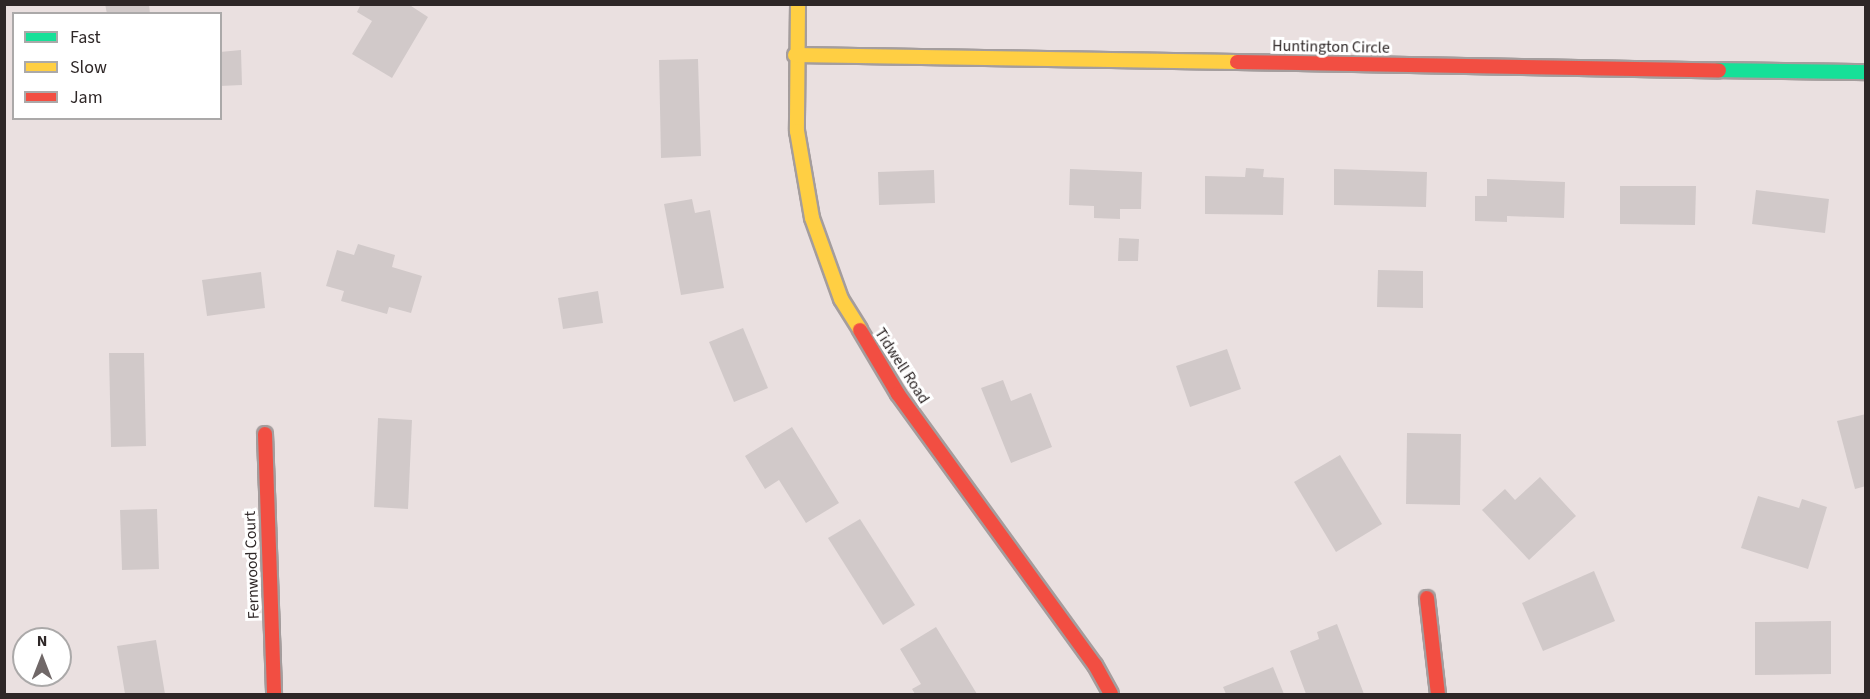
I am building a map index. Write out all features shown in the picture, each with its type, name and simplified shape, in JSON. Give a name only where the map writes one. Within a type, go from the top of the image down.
[{"type":"street","name":"Tidwell Road","points":[[798,4],[795,55],[797,131],[812,218],[841,299],[898,394],[1095,666],[1112,694]]},
{"type":"street","name":"Huntington Circle","points":[[795,55],[1866,72]]},
{"type":"street","name":"Fernwood Court","points":[[265,434],[274,694]]},
{"type":"street","points":[[1427,598],[1438,694]]},
{"type":"building","points":[[105,4],[149,4],[150,12],[107,12]]},
{"type":"building","points":[[361,4],[408,4],[428,17],[392,78],[352,54],[372,21],[357,12]]},
{"type":"building","points":[[241,50],[242,85],[222,86],[222,52]]},
{"type":"building","points":[[698,59],[701,156],[661,158],[659,60]]},
{"type":"building","points":[[1246,168],[1264,169],[1263,177],[1284,178],[1283,215],[1205,214],[1205,176],[1245,177]]},
{"type":"building","points":[[1070,169],[1142,172],[1141,209],[1120,209],[1120,219],[1094,218],[1094,206],[1069,205]]},
{"type":"building","points":[[1334,169],[1427,172],[1426,207],[1334,205]]},
{"type":"building","points":[[934,170],[935,203],[879,205],[878,172]]},
{"type":"building","points":[[1487,179],[1565,182],[1564,218],[1507,216],[1507,222],[1475,221],[1475,196],[1487,196]]},
{"type":"building","points":[[1620,186],[1696,186],[1695,225],[1620,224]]},
{"type":"building","points":[[1756,190],[1829,199],[1825,233],[1752,224]]},
{"type":"building","points":[[692,199],[695,213],[710,210],[724,288],[681,295],[664,204]]},
{"type":"building","points":[[1119,238],[1139,239],[1138,261],[1118,261]]},
{"type":"building","points":[[358,244],[395,255],[392,267],[422,276],[411,313],[389,307],[387,314],[341,301],[344,291],[326,286],[337,250],[354,255]]},
{"type":"building","points":[[1378,270],[1423,271],[1423,308],[1377,307]]},
{"type":"building","points":[[261,272],[265,308],[207,316],[202,280]]},
{"type":"building","points":[[598,291],[603,323],[563,329],[558,298]]},
{"type":"building","points":[[743,328],[768,388],[734,402],[709,342]]},
{"type":"building","points":[[1227,349],[1241,389],[1190,407],[1176,366]]},
{"type":"building","points":[[109,353],[144,353],[146,446],[111,447]]},
{"type":"building","points":[[1003,380],[1011,401],[1031,393],[1052,447],[1011,463],[981,388]]},
{"type":"building","points":[[1866,414],[1866,486],[1855,489],[1837,421]]},
{"type":"building","points":[[378,418],[412,420],[408,509],[374,507]]},
{"type":"building","points":[[792,427],[839,503],[806,523],[779,480],[765,489],[745,456]]},
{"type":"building","points":[[1407,433],[1461,434],[1460,505],[1406,504]]},
{"type":"building","points":[[1340,455],[1382,524],[1336,552],[1294,482]]},
{"type":"building","points":[[1540,477],[1576,516],[1529,560],[1482,510],[1505,489],[1515,500]]},
{"type":"building","points":[[1758,496],[1799,508],[1802,499],[1827,507],[1808,569],[1741,548]]},
{"type":"building","points":[[157,509],[159,569],[122,570],[120,510]]},
{"type":"building","points":[[860,519],[915,605],[883,625],[828,538]]},
{"type":"building","points":[[1594,571],[1615,621],[1543,651],[1522,603]]},
{"type":"building","points":[[1831,621],[1831,674],[1755,675],[1755,622]]},
{"type":"building","points":[[1337,624],[1364,694],[1306,694],[1290,651],[1319,639],[1317,632]]},
{"type":"building","points":[[936,627],[977,694],[915,694],[912,689],[921,684],[900,649]]},
{"type":"building","points":[[156,640],[165,694],[125,694],[117,646]]},
{"type":"building","points":[[1273,667],[1284,694],[1226,694],[1223,687]]},
{"type":"traffic: fast","points":[[1719,70],[1866,72]]},
{"type":"traffic: slow","points":[[798,4],[797,131],[812,218],[841,299],[860,330]]},
{"type":"traffic: slow","points":[[795,55],[1237,62]]},
{"type":"traffic: jam","points":[[1237,62],[1719,70]]},
{"type":"traffic: jam","points":[[860,330],[898,394],[1095,665],[1111,694]]},
{"type":"traffic: jam","points":[[265,434],[274,694]]},
{"type":"traffic: jam","points":[[1427,598],[1438,694]]}]
